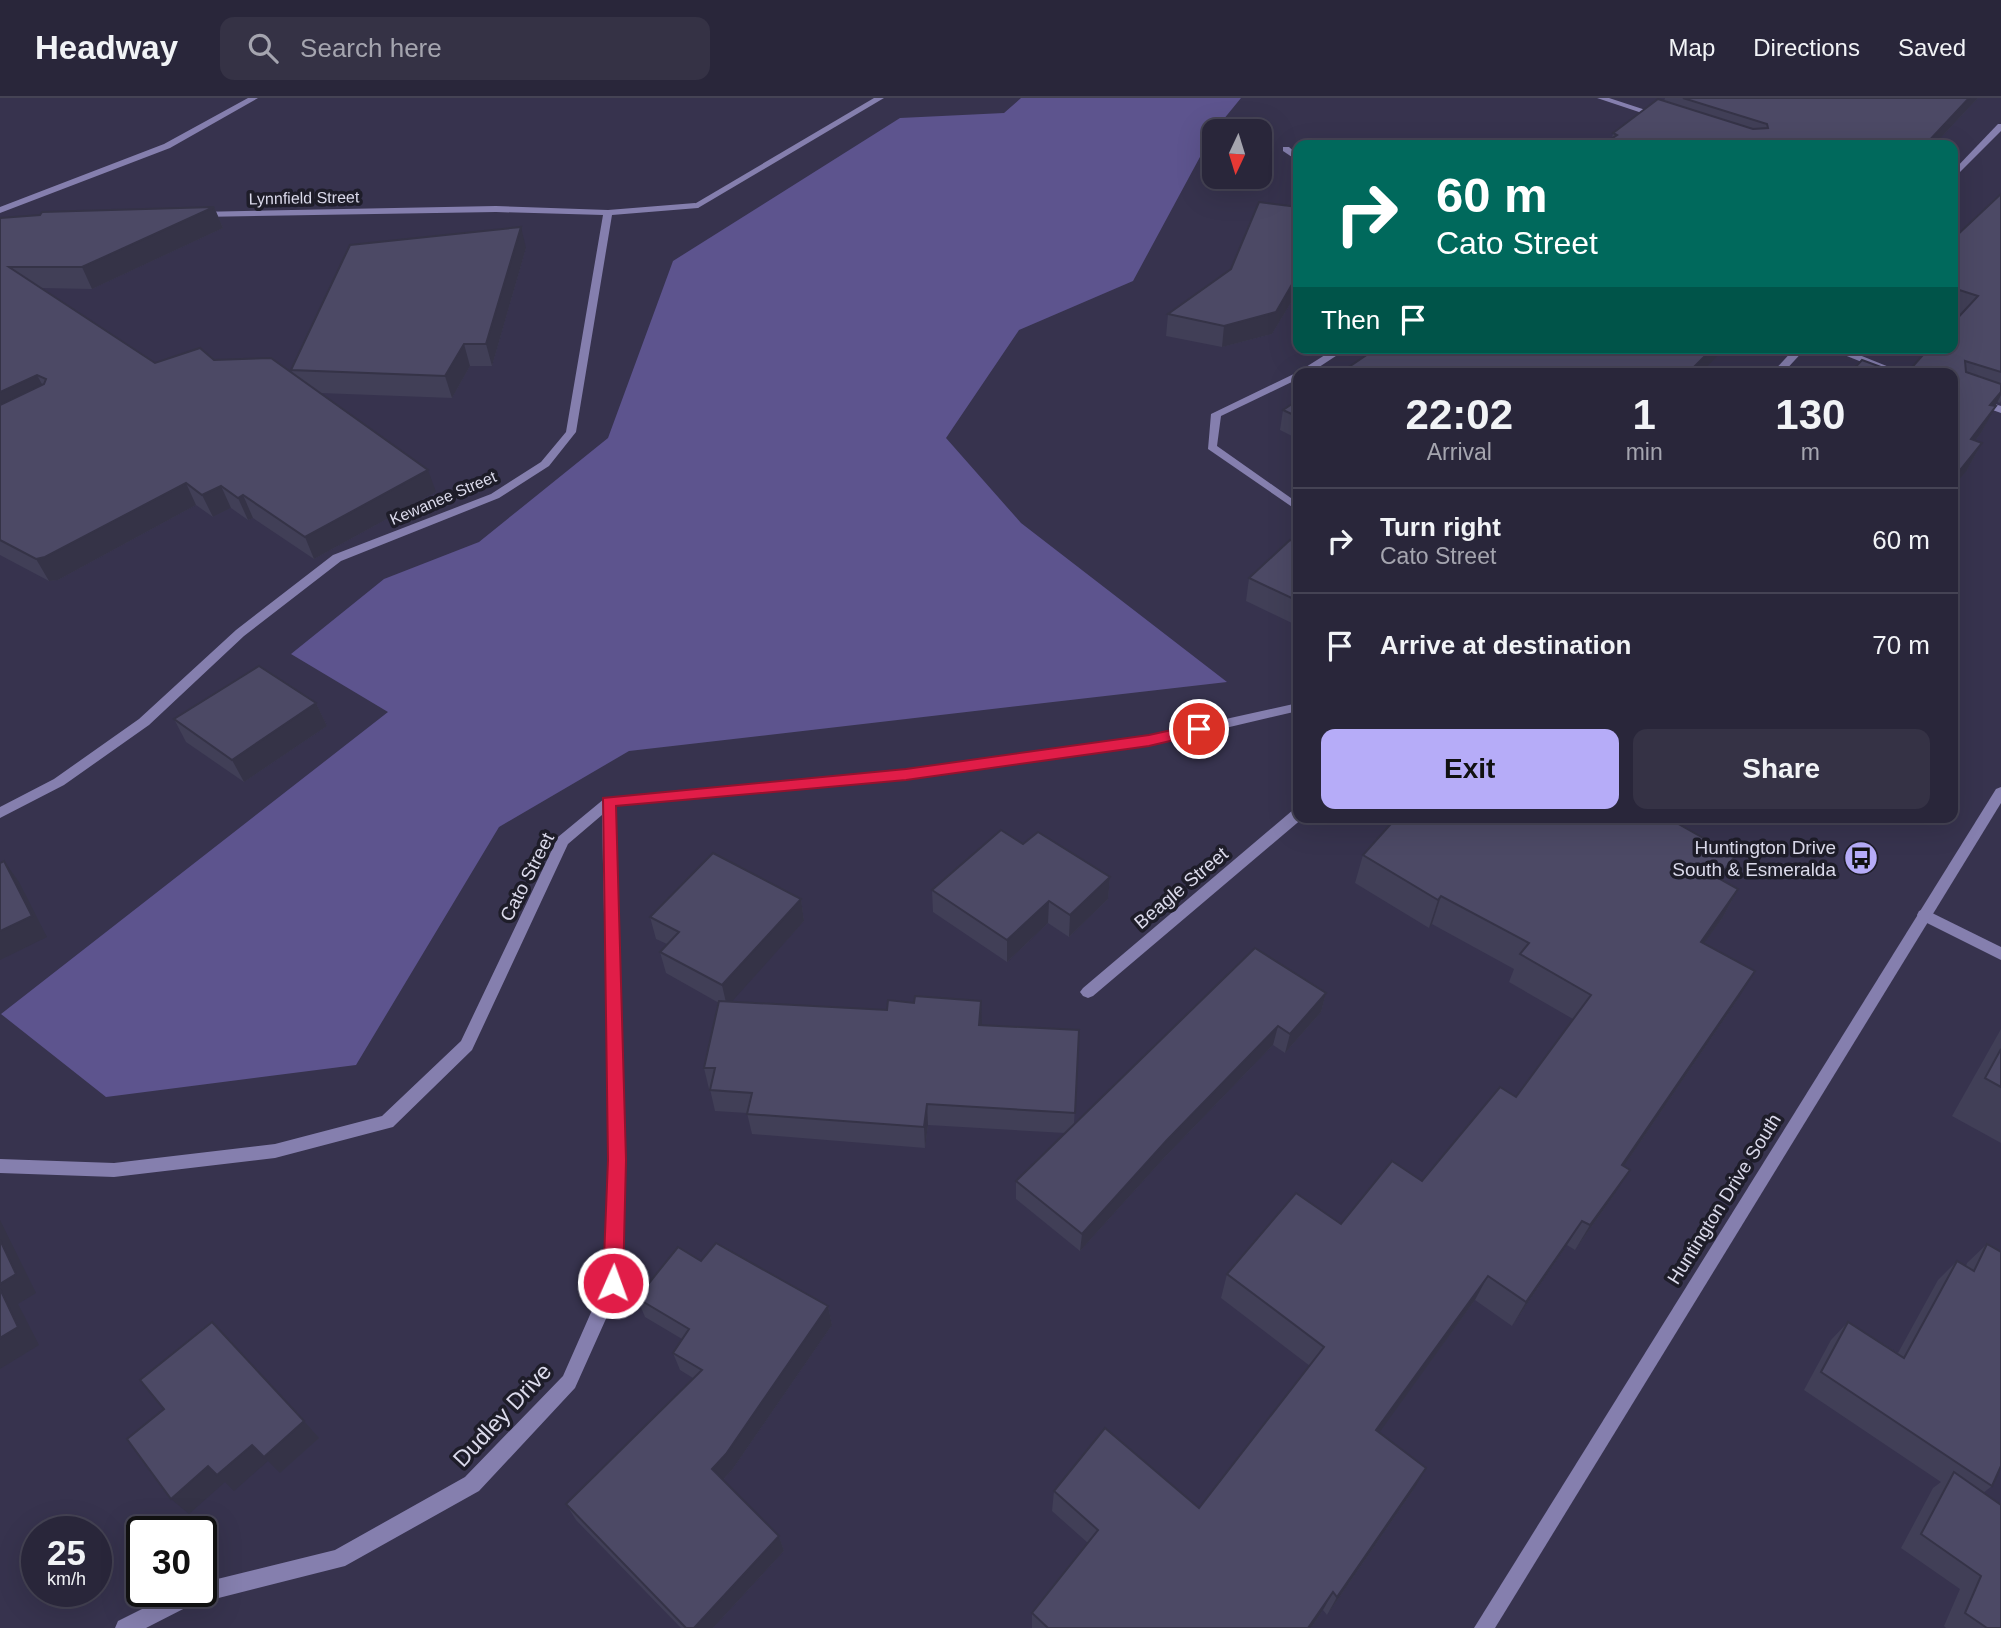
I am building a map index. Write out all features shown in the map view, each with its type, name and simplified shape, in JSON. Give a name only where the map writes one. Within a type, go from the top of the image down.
[{"type":"street","points":[[0,210],[167,146],[254,98]]},
{"type":"street","points":[[608,213],[695,206],[880,98]]},
{"type":"street","points":[[1601,98],[1665,118]]},
{"type":"street","points":[[1958,171],[2001,125]]},
{"type":"street","points":[[1286,149],[1293,155]]},
{"type":"street","name":"Lynnfield Street","points":[[193,214],[482,209],[608,213]]},
{"type":"street","name":"Kewanee Street","points":[[0,813],[59,782],[144,722],[240,633],[337,558],[495,496],[545,464],[571,432],[608,213]]},
{"type":"street","points":[[0,219],[14,218]]},
{"type":"street","points":[[1310,368],[1333,354]]},
{"type":"street","points":[[1782,368],[1795,354]]},
{"type":"street","points":[[1848,354],[1886,368]]},
{"type":"street","points":[[1293,377],[1216,414],[1212,447],[1293,504]]},
{"type":"street","points":[[1958,395],[2001,410]]},
{"type":"street","points":[[609,802],[919,773],[1149,741],[1293,708]]},
{"type":"street","name":"Huntington Drive South","points":[[1484,1628],[2001,792]]},
{"type":"street","name":"Cato Street","points":[[0,1166],[114,1170],[275,1151],[387,1122],[467,1045],[563,841],[609,802]]},
{"type":"street","name":"Dudley Drive","points":[[125,1628],[188,1595],[338,1559],[472,1485],[569,1382],[613,1283],[617,1160],[609,802]]},
{"type":"street","name":"Beagle Street","points":[[1088,992],[1293,818]]},
{"type":"street","points":[[1924,915],[2001,954]]},
{"type":"shaded area","points":[[1021,98],[1241,98],[1224,119],[1202,119],[1202,153],[1133,281],[1019,330],[946,438],[1021,523],[1227,682],[629,751],[499,827],[356,1065],[106,1097],[1,1014],[388,712],[291,654],[384,579],[479,542],[608,438],[673,261],[900,118],[1004,113]]},
{"type":"building","points":[[1683,98],[1969,98],[1930,140],[1610,140],[1617,135],[1613,133],[1658,99],[1753,129],[1768,128],[1767,124]]},
{"type":"building","points":[[2001,194],[2001,372],[1965,361],[1966,372],[2001,384],[2001,392],[1990,405],[1996,406],[1971,439],[1982,443],[1958,473],[1958,368],[1911,368],[1924,354],[1958,354],[1958,318],[1978,296],[1958,290],[1958,234]]},
{"type":"building","points":[[1259,202],[1293,206],[1293,283],[1276,312],[1224,326],[1168,314],[1231,269]]},
{"type":"building","points":[[214,207],[82,267],[9,267],[155,363],[200,348],[214,360],[271,358],[428,470],[305,537],[243,495],[238,498],[221,486],[202,495],[186,483],[45,557],[36,559],[0,540],[0,405],[44,384],[46,379],[37,375],[0,392],[0,218],[40,215],[42,212]]},
{"type":"building","points":[[521,227],[486,344],[464,344],[445,376],[291,370],[350,245]]},
{"type":"building","points":[[1368,354],[1707,354],[1693,368],[1347,368]]},
{"type":"building","points":[[1862,360],[1884,368],[1855,368]]},
{"type":"building","points":[[1293,403],[1293,415],[1283,410]]},
{"type":"building","points":[[1290,540],[1293,541],[1293,599],[1249,578]]},
{"type":"building","points":[[259,666],[316,703],[232,760],[174,719]]},
{"type":"building","points":[[1392,823],[1677,823],[1735,856],[1718,878],[1738,889],[1701,942],[1755,971],[1622,1165],[1630,1170],[1590,1225],[1582,1221],[1526,1302],[1488,1276],[1376,1430],[1426,1468],[1337,1597],[1333,1592],[1308,1628],[1048,1628],[1032,1613],[1098,1530],[1054,1491],[1105,1428],[1199,1508],[1324,1347],[1227,1274],[1296,1193],[1341,1224],[1392,1161],[1422,1181],[1500,1087],[1516,1097],[1591,995],[1520,954],[1529,943],[1441,896],[1438,900],[1363,855]]},
{"type":"building","points":[[1001,830],[1023,844],[1038,832],[1110,877],[1070,915],[1049,901],[1007,940],[932,890]]},
{"type":"building","points":[[713,853],[801,899],[722,985],[660,952],[679,932],[650,917]]},
{"type":"building","points":[[4,861],[32,916],[0,931],[0,863]]},
{"type":"building","points":[[1255,948],[1326,993],[1290,1034],[1278,1026],[1167,1140],[1082,1234],[1016,1181]]},
{"type":"building","points":[[915,996],[981,1001],[979,1025],[1079,1030],[1075,1113],[927,1104],[924,1127],[747,1114],[752,1093],[710,1090],[715,1068],[704,1068],[719,1001],[887,1010],[888,1000],[914,1003]]},
{"type":"building","points":[[2001,1049],[2001,1087],[1985,1078]]},
{"type":"building","points":[[0,1240],[16,1274],[0,1284]]},
{"type":"building","points":[[716,1243],[828,1306],[726,1454],[712,1469],[779,1536],[694,1628],[686,1628],[566,1504],[702,1370],[673,1353],[689,1329],[637,1298],[678,1247],[701,1261]]},
{"type":"building","points":[[1987,1244],[2001,1252],[2001,1466],[1992,1486],[1821,1372],[1848,1322],[1904,1358],[1957,1261],[1974,1271]]},
{"type":"building","points":[[0,1289],[18,1327],[0,1338]]},
{"type":"building","points":[[212,1322],[304,1421],[264,1457],[252,1445],[217,1475],[208,1466],[171,1499],[127,1439],[164,1409],[140,1380]]},
{"type":"building","points":[[1954,1472],[2001,1505],[2001,1628],[1987,1628],[1965,1613],[1981,1576],[1921,1534]]},
{"type":"place","name":"Huntington Drive South & Esmeralda","points":[[1861,858]]},
{"type":"route","points":[[613,1283],[617,1160],[609,802],[906,775],[1149,741],[1199,729]]}]
